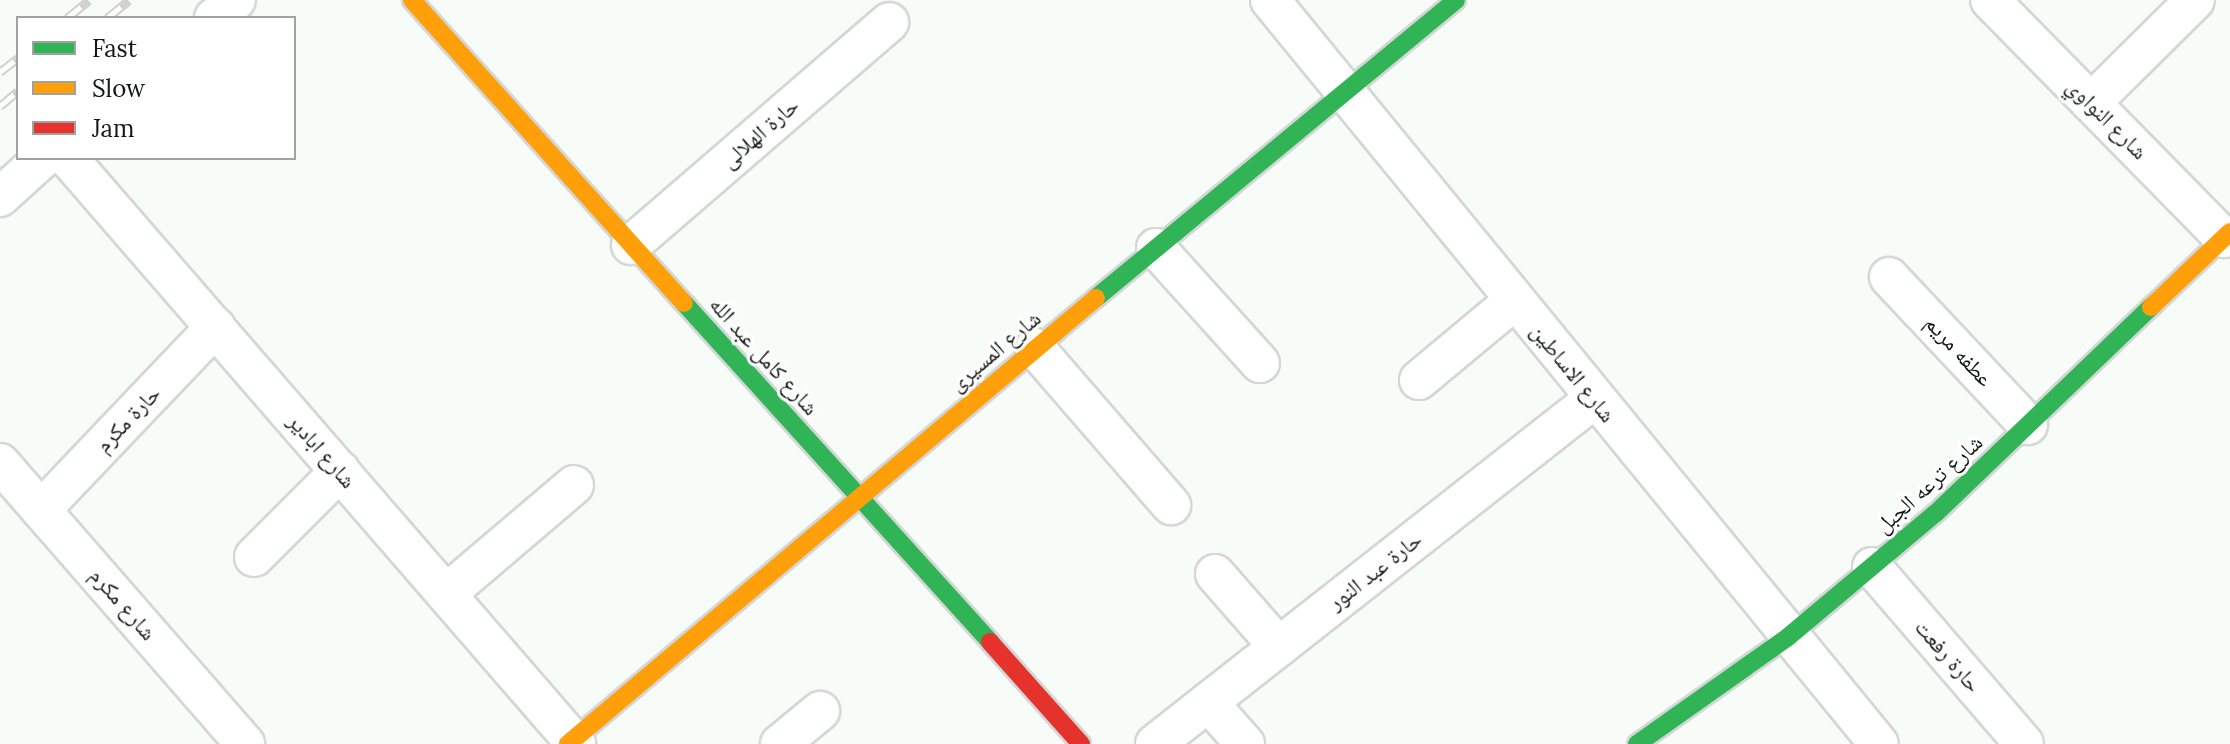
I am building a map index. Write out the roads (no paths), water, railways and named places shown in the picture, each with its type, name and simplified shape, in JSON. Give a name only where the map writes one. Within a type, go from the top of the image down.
[{"type":"street","points":[[216,16],[236,0]]},
{"type":"street","name":"شارع كامل عبد الله","points":[[412,0],[1081,744]]},
{"type":"street","name":"شارع الاساطين","points":[[1270,0],[1788,637],[1879,744]]},
{"type":"street","name":"شارع المسيرى","points":[[572,743],[857,496],[1456,0]]},
{"type":"street","name":"شارع النواوي","points":[[1990,0],[2227,235]]},
{"type":"street","points":[[2091,103],[2195,0]]},
{"type":"street","name":"حارة الهلالى","points":[[631,245],[889,22]]},
{"type":"street","points":[[0,197],[41,160]]},
{"type":"street","name":"شارع ابادير","points":[[70,160],[572,743]]},
{"type":"street","name":"شارع ترعه الجبل","points":[[1637,744],[1788,637],[1872,567],[2028,425],[2227,235]]},
{"type":"street","points":[[1156,248],[1260,363]]},
{"type":"street","name":"عطفه مريم","points":[[1889,277],[2028,425]]},
{"type":"street","points":[[1419,380],[1515,300]]},
{"type":"street","name":"حارة مكرم","points":[[41,510],[215,327]]},
{"type":"street","points":[[1035,348],[1171,505]]},
{"type":"street","name":"حارة عبد النور","points":[[1155,744],[1594,399]]},
{"type":"street","name":"شارع مكرم","points":[[0,463],[245,744]]},
{"type":"street","points":[[254,557],[340,471]]},
{"type":"street","points":[[446,594],[574,485]]},
{"type":"street","name":"حارة رفعت","points":[[1872,567],[2024,744]]},
{"type":"street","points":[[1215,574],[1279,647]]},
{"type":"street","points":[[1208,702],[1245,744]]},
{"type":"street","points":[[780,744],[820,711]]},
{"type":"railway","points":[[69,16],[89,0]]},
{"type":"railway","points":[[109,16],[129,0]]},
{"type":"railway","points":[[0,72],[16,60]]},
{"type":"railway","points":[[0,106],[16,93]]}]
